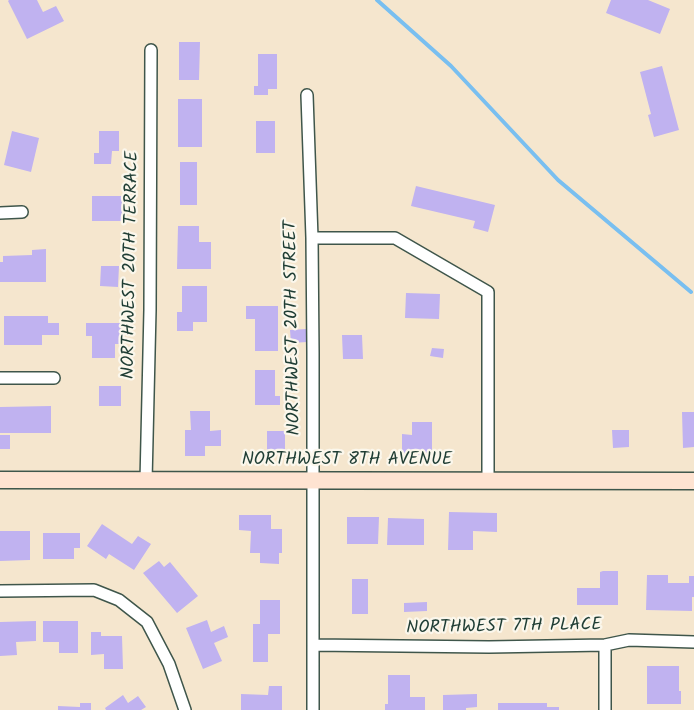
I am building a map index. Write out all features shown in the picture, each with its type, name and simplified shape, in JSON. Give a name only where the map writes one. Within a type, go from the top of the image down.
[{"type":"street","name":"NORTHWEST 20TH TERRACE","points":[[146,481],[150,310],[151,50]]},
{"type":"street","name":"NORTHWEST 20TH STREET","points":[[307,95],[312,238],[313,710]]},
{"type":"street","points":[[0,213],[22,212]]},
{"type":"street","points":[[312,238],[395,238],[488,292],[488,481]]},
{"type":"street","points":[[0,378],[54,378]]},
{"type":"street","name":"NORTHWEST 8TH AVENUE","points":[[0,480],[694,482]]},
{"type":"street","points":[[0,591],[94,590],[119,600],[147,622],[169,664],[185,710]]},
{"type":"street","name":"NORTHWEST 7TH PLACE","points":[[313,645],[489,648],[605,645],[629,640],[694,642]]},
{"type":"street","points":[[605,645],[605,710]]},
{"type":"building","points":[[9,0],[37,0],[43,12],[56,6],[64,21],[27,39]]},
{"type":"building","points":[[611,0],[648,0],[670,9],[660,34],[606,13]]},
{"type":"building","points":[[179,42],[200,42],[199,80],[179,80]]},
{"type":"building","points":[[258,54],[277,54],[277,89],[268,89],[268,95],[254,95],[254,86],[258,86]]},
{"type":"building","points":[[662,66],[679,130],[654,137],[648,115],[651,114],[640,72]]},
{"type":"building","points":[[178,99],[202,99],[202,147],[178,147]]},
{"type":"building","points":[[256,121],[275,121],[275,153],[256,153]]},
{"type":"building","points":[[12,131],[39,138],[31,172],[4,165]]},
{"type":"building","points":[[99,131],[119,131],[119,151],[112,151],[111,164],[94,164],[94,153],[99,153]]},
{"type":"building","points":[[180,162],[197,162],[197,205],[180,205]]},
{"type":"building","points":[[416,186],[495,205],[488,232],[473,228],[475,221],[411,206]]},
{"type":"building","points":[[92,196],[122,196],[122,221],[92,221]]},
{"type":"building","points":[[178,226],[199,226],[199,242],[211,242],[211,269],[177,269]]},
{"type":"building","points":[[46,249],[46,282],[0,282],[0,262],[3,262],[3,256],[32,255],[32,250]]},
{"type":"building","points":[[101,266],[119,266],[118,287],[100,286]]},
{"type":"building","points":[[182,286],[207,286],[207,322],[193,322],[193,331],[177,331],[177,312],[182,312]]},
{"type":"building","points":[[406,293],[440,294],[439,319],[405,318]]},
{"type":"building","points":[[246,306],[278,306],[278,351],[255,351],[255,319],[246,319]]},
{"type":"building","points":[[4,316],[48,316],[48,323],[59,323],[59,335],[42,335],[42,345],[4,345]]},
{"type":"building","points":[[86,323],[121,323],[120,344],[115,344],[115,358],[92,358],[92,336],[86,336]]},
{"type":"building","points":[[306,329],[307,342],[291,343],[290,330]]},
{"type":"building","points":[[342,335],[362,335],[363,359],[343,359]]},
{"type":"building","points":[[432,348],[444,349],[443,358],[430,356]]},
{"type":"building","points":[[255,370],[275,370],[275,396],[280,396],[280,405],[255,405]]},
{"type":"building","points":[[99,386],[121,386],[121,406],[99,406]]},
{"type":"building","points":[[51,406],[51,433],[0,433],[0,407]]},
{"type":"building","points":[[190,411],[210,411],[210,431],[221,430],[221,446],[205,446],[205,456],[185,456],[185,430],[191,430]]},
{"type":"building","points":[[682,412],[694,412],[694,447],[683,448]]},
{"type":"building","points":[[412,422],[432,422],[432,453],[425,453],[425,457],[402,457],[402,434],[412,435]]},
{"type":"building","points":[[612,430],[629,430],[629,447],[613,448]]},
{"type":"building","points":[[267,431],[285,431],[285,454],[267,454]]},
{"type":"building","points":[[0,435],[10,435],[10,449],[0,449]]},
{"type":"building","points":[[449,512],[497,513],[497,532],[473,531],[473,550],[448,550]]},
{"type":"building","points":[[239,515],[271,515],[271,529],[282,529],[282,553],[279,553],[279,564],[260,563],[260,553],[250,553],[251,531],[239,530]]},
{"type":"building","points":[[347,517],[379,517],[378,544],[347,544]]},
{"type":"building","points":[[388,518],[424,519],[424,545],[387,545]]},
{"type":"building","points":[[102,524],[132,544],[138,536],[151,544],[134,570],[109,554],[106,559],[87,546]]},
{"type":"building","points":[[0,531],[30,531],[30,560],[0,561]]},
{"type":"building","points":[[43,533],[80,533],[80,548],[74,548],[74,559],[43,559]]},
{"type":"building","points":[[159,561],[164,567],[170,562],[198,596],[177,613],[143,573]]},
{"type":"building","points":[[618,571],[618,605],[577,605],[577,588],[600,588],[600,572]]},
{"type":"building","points":[[647,575],[668,575],[668,583],[689,583],[689,576],[694,576],[692,611],[646,610]]},
{"type":"building","points":[[352,579],[368,579],[368,614],[352,614]]},
{"type":"building","points":[[260,600],[280,600],[280,634],[268,634],[268,662],[253,662],[253,624],[260,624]]},
{"type":"building","points":[[427,602],[427,611],[404,612],[404,603]]},
{"type":"building","points":[[207,620],[211,632],[224,626],[228,637],[214,643],[222,661],[203,669],[186,628]]},
{"type":"building","points":[[36,621],[36,641],[16,642],[17,655],[0,656],[0,622]]},
{"type":"building","points":[[43,621],[78,621],[78,653],[59,653],[59,642],[43,642]]},
{"type":"building","points":[[91,632],[101,632],[101,636],[122,636],[123,669],[104,669],[104,654],[91,655]]},
{"type":"building","points":[[647,666],[679,666],[681,704],[647,704]]},
{"type":"building","points":[[388,675],[410,675],[410,697],[425,697],[425,710],[385,710],[385,704],[388,704]]},
{"type":"building","points":[[269,686],[282,686],[282,710],[241,710],[241,694],[268,695]]},
{"type":"building","points":[[477,694],[477,707],[466,708],[466,710],[443,710],[443,695]]},
{"type":"building","points":[[123,695],[128,703],[138,696],[146,707],[141,710],[106,710],[105,708]]},
{"type":"building","points":[[80,703],[91,703],[91,710],[58,710],[58,706],[80,707]]},
{"type":"building","points":[[498,703],[547,703],[547,707],[559,707],[559,710],[498,710]]},
{"type":"waterway","points":[[377,0],[451,66],[558,180],[691,292]]}]
